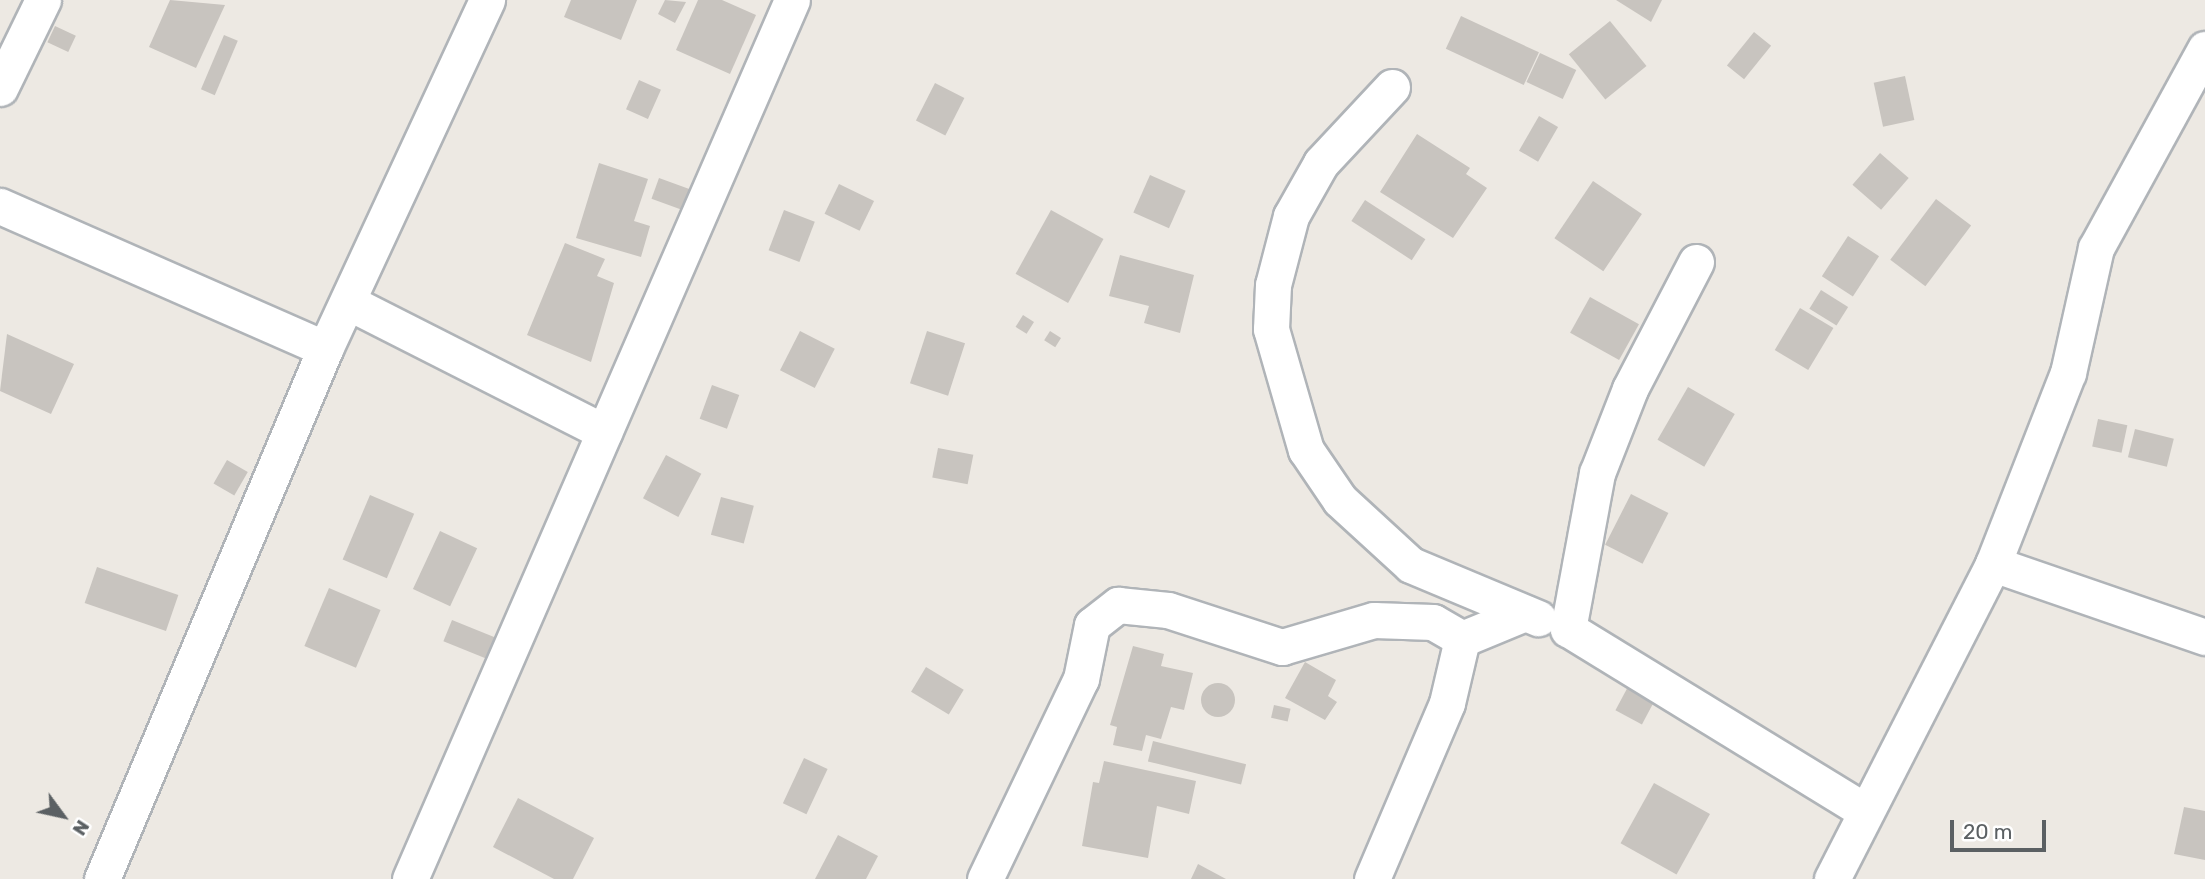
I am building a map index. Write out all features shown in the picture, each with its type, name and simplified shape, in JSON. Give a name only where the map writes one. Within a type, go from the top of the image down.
[{"type":"street","points":[[0,88],[43,0]]},
{"type":"street","points":[[102,879],[325,349],[350,303],[487,0]]},
{"type":"street","points":[[410,879],[793,0]]},
{"type":"street","points":[[1832,879],[1993,564],[2068,373],[2096,248],[2205,49]]},
{"type":"street","points":[[1392,87],[1321,163],[1291,216],[1273,285],[1271,329],[1307,450],[1340,500],[1411,565],[1568,629],[1865,811]]},
{"type":"street","points":[[0,206],[325,349]]},
{"type":"street","points":[[1568,629],[1597,473],[1630,389],[1696,262]]},
{"type":"street","points":[[350,303],[604,432]]},
{"type":"street","points":[[1993,564],[2205,637]]},
{"type":"street","points":[[985,879],[1080,679],[1092,625],[1118,605],[1168,610],[1283,647],[1374,620],[1433,622],[1462,639]]},
{"type":"street","points":[[1462,639],[1525,613]]},
{"type":"street","points":[[1372,879],[1447,703],[1462,639]]},
{"type":"building","points":[[170,0],[225,5],[196,68],[149,47]]},
{"type":"building","points":[[571,0],[637,0],[621,40],[564,17]]},
{"type":"building","points":[[665,0],[686,2],[675,23],[658,14]]},
{"type":"building","points":[[698,0],[722,0],[756,15],[730,74],[676,50]]},
{"type":"building","points":[[1616,0],[1662,0],[1651,22]]},
{"type":"building","points":[[1461,16],[1539,52],[1524,85],[1446,49]]},
{"type":"building","points":[[1610,21],[1647,66],[1605,99],[1569,54]]},
{"type":"building","points":[[55,26],[76,36],[68,52],[47,42]]},
{"type":"building","points":[[1754,32],[1771,46],[1744,79],[1727,65]]},
{"type":"building","points":[[224,35],[238,41],[215,95],[201,89]]},
{"type":"building","points":[[1540,53],[1576,70],[1563,99],[1526,82]]},
{"type":"building","points":[[1905,76],[1914,120],[1883,127],[1874,83]]},
{"type":"building","points":[[639,80],[661,90],[648,119],[626,109]]},
{"type":"building","points":[[935,83],[964,98],[945,135],[916,120]]},
{"type":"building","points":[[1539,116],[1558,127],[1538,162],[1519,151]]},
{"type":"building","points":[[1417,134],[1470,168],[1466,174],[1487,188],[1453,238],[1380,192]]},
{"type":"building","points":[[1880,153],[1909,178],[1881,210],[1852,185]]},
{"type":"building","points":[[599,163],[648,179],[634,221],[650,226],[641,257],[576,238]]},
{"type":"building","points":[[1150,175],[1186,191],[1169,228],[1133,212]]},
{"type":"building","points":[[659,178],[698,192],[690,213],[651,199]]},
{"type":"building","points":[[1593,181],[1642,214],[1603,271],[1554,238]]},
{"type":"building","points":[[839,184],[874,201],[860,231],[825,214]]},
{"type":"building","points":[[1936,199],[1971,225],[1925,286],[1890,260]]},
{"type":"building","points":[[1365,200],[1425,239],[1412,260],[1351,221]]},
{"type":"building","points":[[784,210],[815,222],[799,262],[769,250]]},
{"type":"building","points":[[1051,210],[1103,239],[1068,303],[1016,274]]},
{"type":"building","points":[[1848,236],[1879,256],[1853,296],[1822,276]]},
{"type":"building","points":[[565,243],[605,259],[597,276],[614,283],[591,362],[527,335]]},
{"type":"building","points":[[1120,255],[1194,275],[1180,333],[1144,323],[1149,306],[1109,296]]},
{"type":"building","points":[[1821,290],[1848,307],[1836,326],[1809,309]]},
{"type":"building","points":[[1590,297],[1639,324],[1619,360],[1570,333]]},
{"type":"building","points":[[1800,308],[1833,328],[1808,370],[1775,350]]},
{"type":"building","points":[[1023,315],[1034,322],[1027,334],[1016,327]]},
{"type":"building","points":[[800,331],[835,349],[815,388],[780,370]]},
{"type":"building","points":[[927,331],[965,343],[948,396],[910,383]]},
{"type":"building","points":[[1050,331],[1061,338],[1055,347],[1044,340]]},
{"type":"building","points":[[7,334],[74,364],[51,414],[0,391]]},
{"type":"building","points":[[712,385],[739,395],[727,429],[700,419]]},
{"type":"building","points":[[1688,387],[1735,414],[1704,467],[1658,440]]},
{"type":"building","points":[[2098,419],[2127,425],[2122,453],[2092,446]]},
{"type":"building","points":[[2135,429],[2174,439],[2167,467],[2128,457]]},
{"type":"building","points":[[938,448],[973,455],[968,484],[932,477]]},
{"type":"building","points":[[666,455],[701,474],[678,517],[643,498]]},
{"type":"building","points":[[227,460],[248,472],[234,495],[214,483]]},
{"type":"building","points":[[1631,494],[1668,513],[1643,564],[1605,545]]},
{"type":"building","points":[[370,495],[414,514],[387,578],[343,559]]},
{"type":"building","points":[[721,497],[754,506],[744,543],[711,535]]},
{"type":"building","points":[[440,531],[477,548],[450,606],[413,589]]},
{"type":"building","points":[[97,567],[178,595],[166,631],[85,603]]},
{"type":"building","points":[[329,588],[381,610],[356,668],[304,646]]},
{"type":"building","points":[[452,620],[498,639],[490,660],[443,641]]},
{"type":"building","points":[[1133,646],[1164,654],[1161,666],[1193,673],[1184,710],[1171,707],[1161,739],[1146,735],[1142,751],[1113,745],[1117,727],[1110,725]]},
{"type":"building","points":[[1305,662],[1336,680],[1328,696],[1337,702],[1325,720],[1285,698]]},
{"type":"building","points":[[926,667],[964,690],[949,715],[911,692]]},
{"type":"building","points":[[1218,683],[1230,688],[1235,700],[1230,712],[1218,717],[1206,712],[1201,700],[1206,688]]},
{"type":"building","points":[[1630,683],[1656,697],[1642,724],[1615,710]]},
{"type":"building","points":[[1274,705],[1291,709],[1288,721],[1271,718]]},
{"type":"building","points":[[1153,741],[1246,764],[1241,785],[1148,761]]},
{"type":"building","points":[[804,758],[828,769],[806,814],[783,803]]},
{"type":"building","points":[[1104,761],[1196,781],[1189,814],[1157,806],[1148,858],[1082,846],[1093,782],[1099,783]]},
{"type":"building","points":[[1654,783],[1710,814],[1677,874],[1621,843]]},
{"type":"building","points":[[518,798],[594,838],[573,879],[554,879],[493,847]]},
{"type":"building","points":[[2184,807],[2205,811],[2205,860],[2174,854]]},
{"type":"building","points":[[838,835],[878,856],[866,879],[815,879]]},
{"type":"building","points":[[1198,864],[1226,879],[1191,879]]}]
